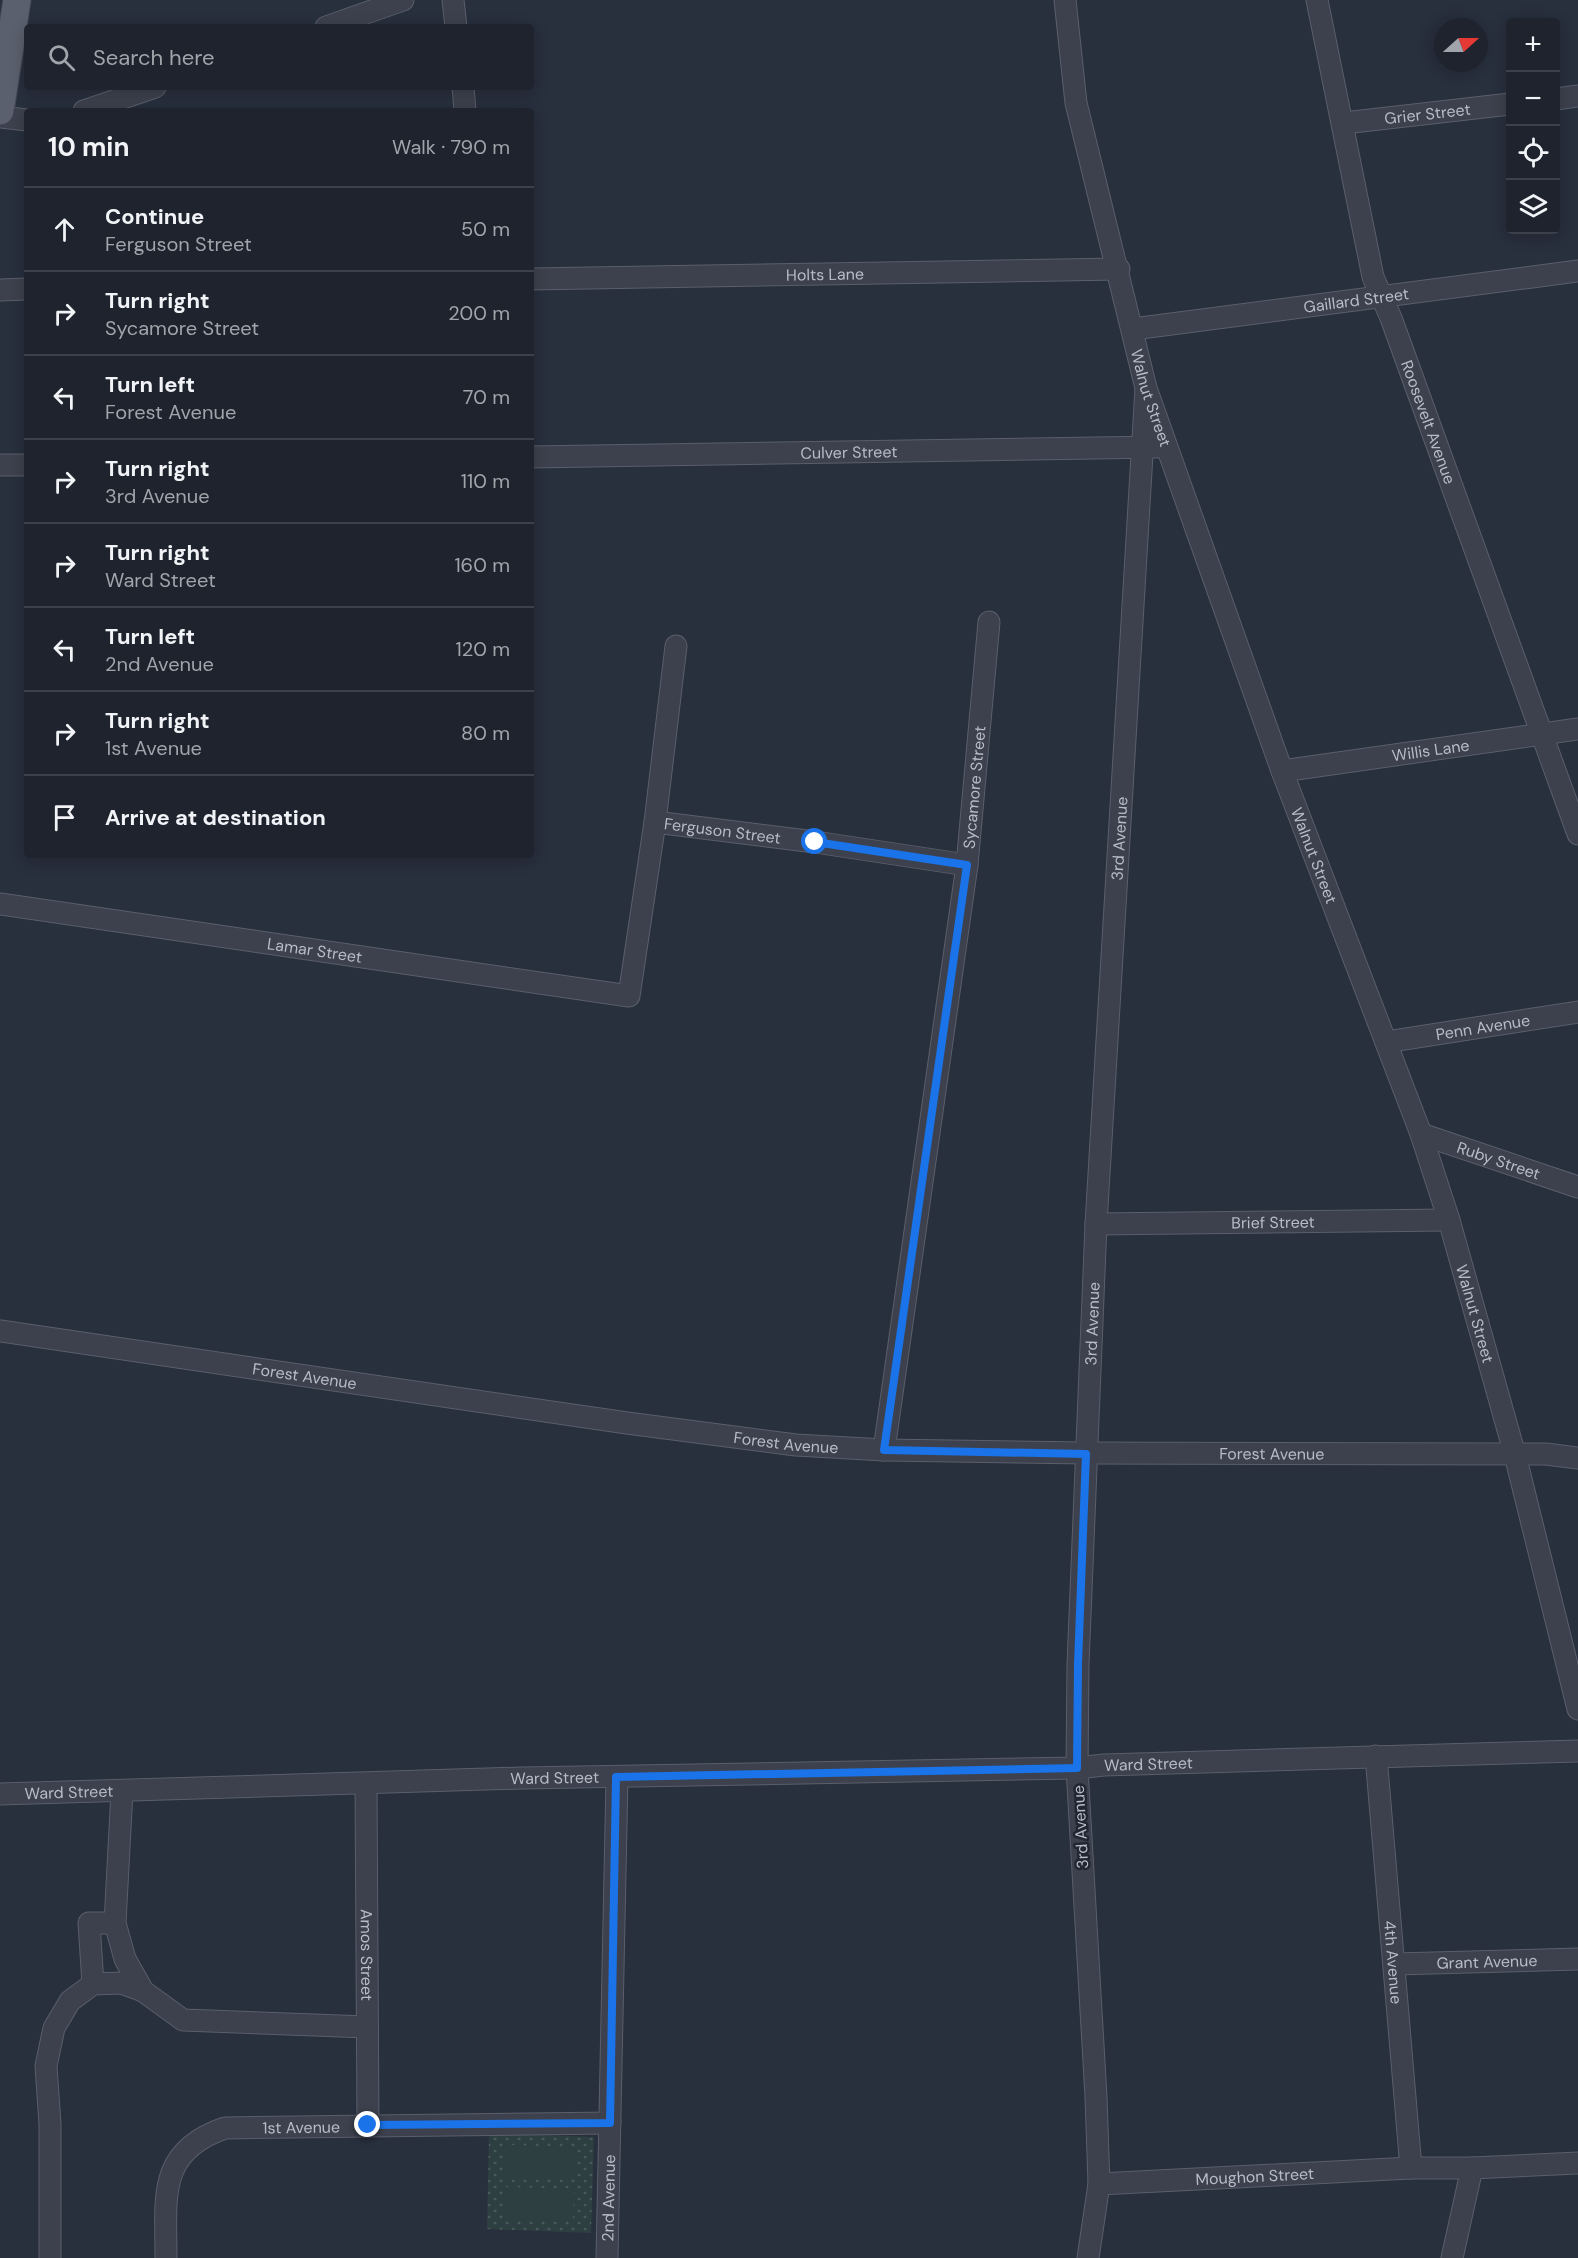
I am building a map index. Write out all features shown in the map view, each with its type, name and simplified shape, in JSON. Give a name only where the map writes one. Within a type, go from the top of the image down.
[{"type":"main road","points":[[0,111],[17,0]]},
{"type":"street","points":[[335,24],[403,0]]},
{"type":"street","points":[[453,0],[456,24]]},
{"type":"street","name":"Walnut Street","points":[[1065,0],[1076,103],[1119,269],[1146,388],[1282,771],[1421,1134],[1449,1220],[1515,1455],[1575,1682],[1578,1709]]},
{"type":"street","name":"Roosevelt Avenue","points":[[1317,0],[1328,62],[1344,123],[1373,277],[1578,834]]},
{"type":"street","points":[[93,108],[146,90]]},
{"type":"street","points":[[463,90],[465,108]]},
{"type":"street","points":[[1560,98],[1578,96]]},
{"type":"street","name":"Grier Street","points":[[1344,123],[1506,104]]},
{"type":"street","points":[[0,117],[24,120]]},
{"type":"street","name":"Holts Lane","points":[[534,279],[1119,269]]},
{"type":"street","name":"Gaillard Street","points":[[1133,329],[1578,270]]},
{"type":"street","points":[[0,290],[24,289]]},
{"type":"street","name":"3rd Avenue","points":[[1088,2258],[1099,2184],[1077,1768],[1078,1664],[1096,1224],[1146,388]]},
{"type":"street","name":"Culver Street","points":[[534,457],[1167,447]]},
{"type":"street","points":[[0,465],[24,465]]},
{"type":"street","name":"Sycamore Street","points":[[884,1450],[967,865],[989,622]]},
{"type":"street","name":"Ferguson Street","points":[[629,996],[655,822],[676,646]]},
{"type":"street","name":"Willis Lane","points":[[1282,771],[1578,729]]},
{"type":"street","name":"Ferguson Street","points":[[655,822],[815,842],[967,865]]},
{"type":"street","name":"Lamar Street","points":[[0,904],[629,996]]},
{"type":"street","name":"Penn Avenue","points":[[1386,1042],[1578,1012]]},
{"type":"street","name":"Ruby Street","points":[[1421,1134],[1578,1187]]},
{"type":"street","name":"Brief Street","points":[[1096,1224],[1449,1220]]},
{"type":"street","name":"Forest Avenue","points":[[0,1331],[627,1423],[796,1445],[884,1450],[1086,1454],[1546,1454],[1578,1458]]},
{"type":"street","name":"Ward Street","points":[[0,1794],[616,1777],[1077,1768],[1376,1756],[1578,1751]]},
{"type":"street","name":"4th Avenue","points":[[1376,1756],[1395,1964],[1410,2168]]},
{"type":"street","name":"2nd Avenue","points":[[607,2258],[616,1777]]},
{"type":"street","name":"Amos Street","points":[[366,1785],[368,2125]]},
{"type":"street","points":[[122,1791],[115,1923],[125,1959],[143,1991]]},
{"type":"street","points":[[93,1984],[89,1923],[115,1923]]},
{"type":"street","name":"Grant Avenue","points":[[1395,1964],[1578,1959]]},
{"type":"street","points":[[50,2258],[50,2124],[46,2066],[54,2028],[70,2001],[93,1984],[121,1983],[143,1991],[183,2020],[368,2027]]},
{"type":"street","name":"1st Avenue","points":[[166,2258],[170,2175],[186,2148],[202,2136],[225,2128],[610,2123]]},
{"type":"street","name":"Moughon Street","points":[[1099,2184],[1410,2168],[1472,2168],[1578,2163]]},
{"type":"street","points":[[1452,2258],[1472,2168]]},
{"type":"shaded area","points":[[489,2133],[594,2137],[591,2233],[487,2229]]},
{"type":"shaded area","points":[[506,2145],[575,2147],[574,2179],[505,2176]]},
{"type":"shaded area","points":[[505,2187],[574,2189],[573,2221],[504,2219]]},
{"type":"route","points":[[368,2125],[610,2123],[616,1777],[1077,1768],[1078,1664],[1086,1454],[884,1450],[967,865],[815,842]]}]
